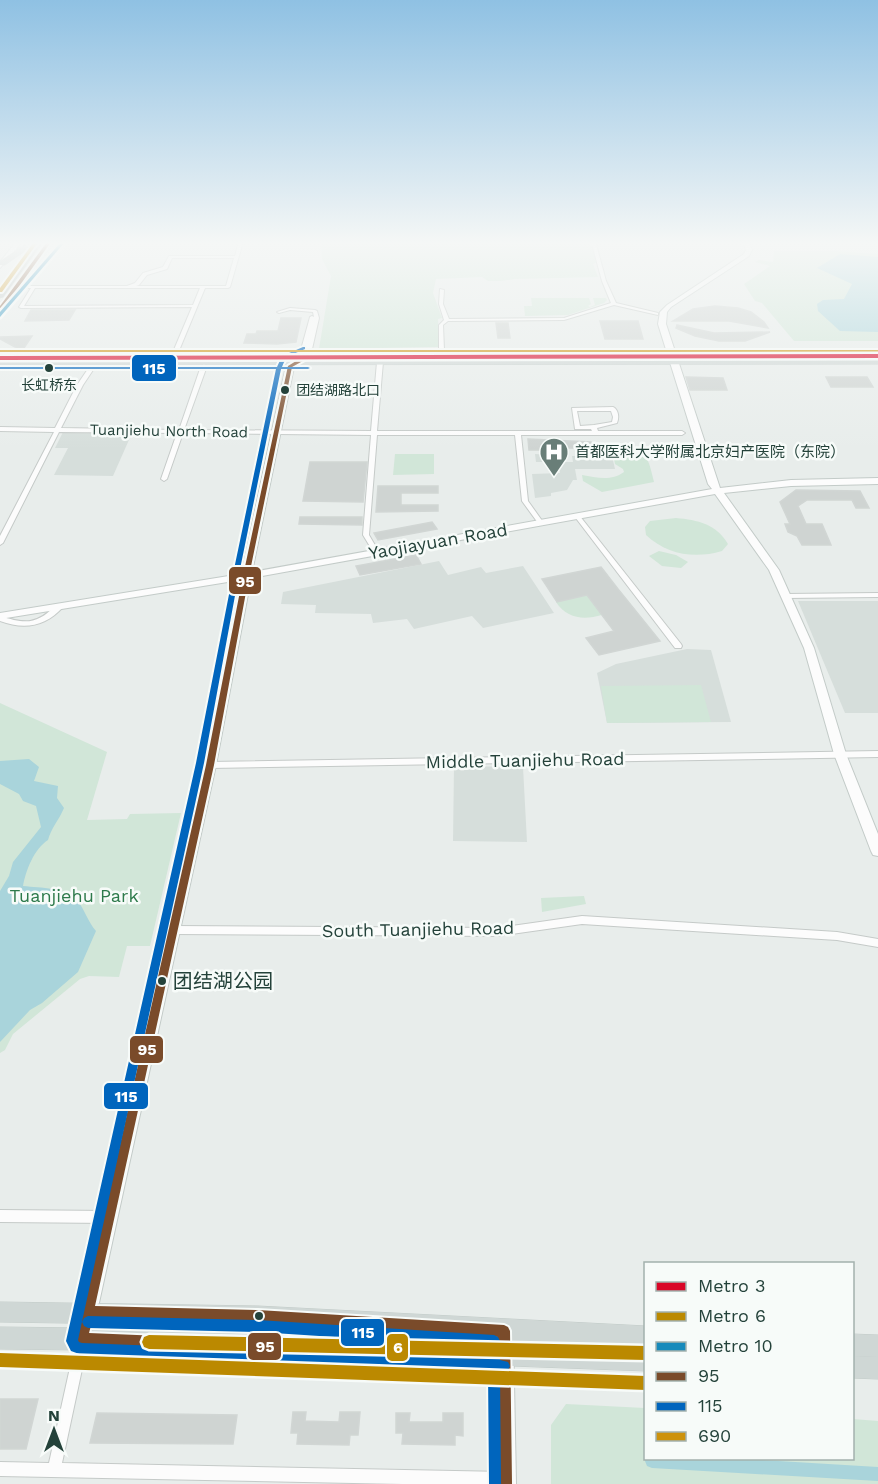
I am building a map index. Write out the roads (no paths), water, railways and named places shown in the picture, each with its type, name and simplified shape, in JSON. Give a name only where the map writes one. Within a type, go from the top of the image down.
[{"type":"main road","points":[[779,351],[796,356]]},
{"type":"main road","points":[[0,355],[380,362],[670,356],[878,361]]},
{"type":"main road","points":[[0,362],[878,356]]},
{"type":"main road","points":[[0,1312],[258,1316],[504,1331],[644,1336]]},
{"type":"main road","points":[[0,1338],[644,1360]]},
{"type":"main road","points":[[854,1345],[878,1346]]},
{"type":"main road","points":[[854,1367],[878,1368]]},
{"type":"street","points":[[176,352],[193,311]]},
{"type":"street","points":[[279,312],[285,311]]},
{"type":"street","points":[[54,1470],[210,765],[246,576],[290,366],[303,359],[317,318],[315,311]]},
{"type":"street","points":[[444,311],[447,320]]},
{"type":"street","points":[[480,357],[479,352],[441,352],[441,325],[447,320],[564,319],[590,311]]},
{"type":"street","points":[[644,311],[656,314]]},
{"type":"street","points":[[659,311],[656,314],[656,323],[670,356],[716,491],[774,570],[786,596],[809,648],[840,754],[878,851]]},
{"type":"street","points":[[665,311],[662,324],[670,356]]},
{"type":"street","points":[[670,356],[779,351]]},
{"type":"street","points":[[0,355],[292,352],[303,359]]},
{"type":"street","points":[[376,552],[366,535],[380,362]]},
{"type":"street","points":[[164,479],[204,366]]},
{"type":"street","points":[[0,543],[80,385],[93,367]]},
{"type":"street","points":[[574,409],[613,409],[616,417],[614,423],[595,430],[577,428],[574,409]]},
{"type":"street","name":"Tuanjiehu North Road","points":[[0,429],[375,434],[518,434],[595,430],[682,433]]},
{"type":"street","points":[[518,434],[525,501],[540,522]]},
{"type":"street","points":[[716,491],[733,484],[761,479],[878,474]]},
{"type":"street","name":"Yaojiayuan Road","points":[[0,617],[246,576],[716,491],[791,483],[878,482]]},
{"type":"street","points":[[577,516],[678,646]]},
{"type":"street","points":[[786,596],[878,595]]},
{"type":"street","name":"Middle Tuanjiehu Road","points":[[210,765],[878,754]]},
{"type":"street","name":"South Tuanjiehu Road","points":[[173,930],[498,932],[582,920],[837,936],[878,943]]},
{"type":"street","points":[[0,1216],[109,1217]]},
{"type":"street","points":[[0,1469],[506,1482],[504,1331]]},
{"type":"water","points":[[818,311],[878,311],[878,332],[840,331]]},
{"type":"water","points":[[29,759],[39,767],[34,781],[58,786],[57,798],[64,808],[48,840],[31,860],[23,886],[66,893],[80,905],[96,931],[78,972],[42,1003],[30,1010],[0,1042],[0,891],[9,876],[13,862],[41,827],[36,806],[23,801],[19,794],[0,784],[0,761]]},
{"type":"waterway","points":[[652,1461],[878,1474]]},
{"type":"metro line","name":"10","points":[[0,315],[3,311]]},
{"type":"metro line","name":"3","points":[[0,358],[878,356]]},
{"type":"metro line","name":"6","points":[[149,1342],[644,1353]]},
{"type":"metro line","name":"6","points":[[0,1360],[644,1383]]},
{"type":"place","name":"长虹桥东","points":[[49,368]]},
{"type":"place","name":"团结湖路北口","points":[[285,390]]},
{"type":"place","name":"首都医科大学附属北京妇产医院（东院）","points":[[554,478]]},
{"type":"place","name":"团结湖公园","points":[[162,981]]},
{"type":"park label","name":"Tuanjiehu Park","points":[[74,895]]}]
